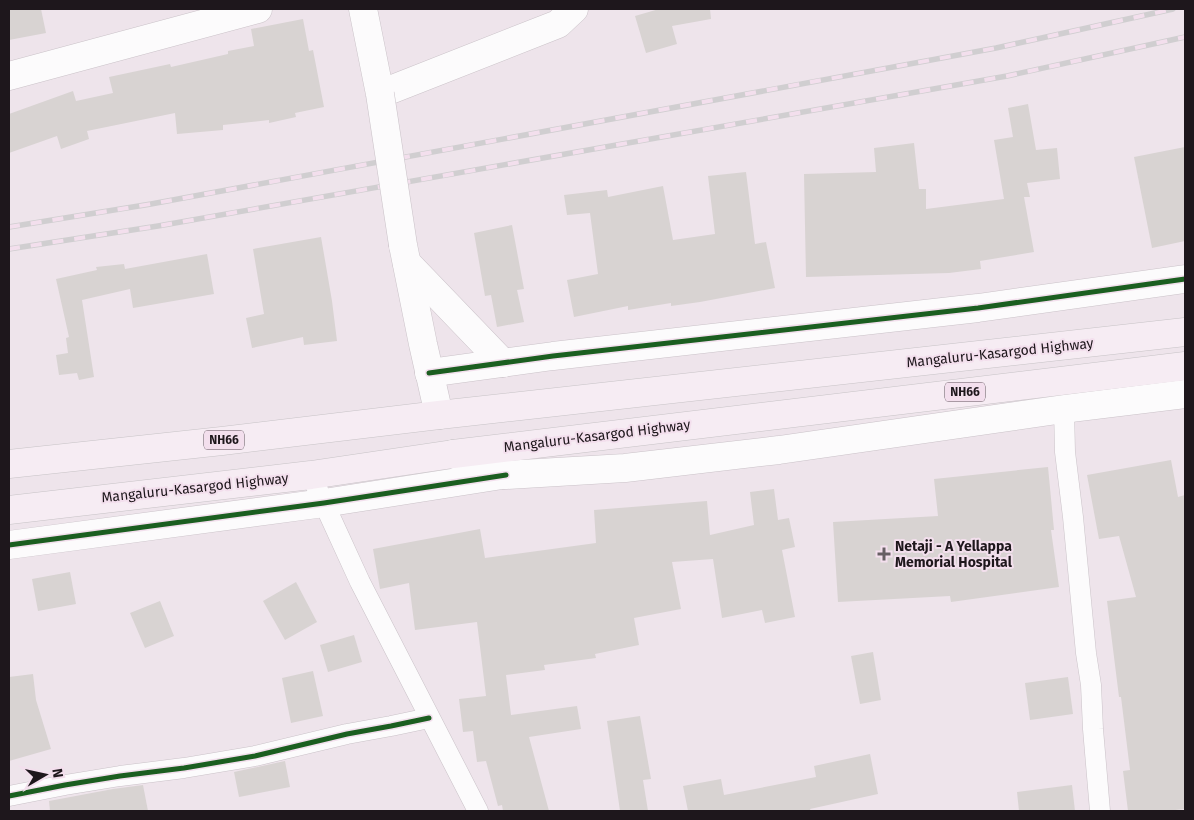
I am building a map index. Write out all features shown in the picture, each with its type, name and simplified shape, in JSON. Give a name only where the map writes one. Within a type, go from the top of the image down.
[{"type":"highway","name":"Mangaluru-Kasargod Highway","points":[[9,464],[1185,332]]},
{"type":"highway","name":"Mangaluru-Kasargod Highway","points":[[9,510],[311,475],[453,454],[1185,366]]},
{"type":"street","points":[[9,76],[258,9]]},
{"type":"street","points":[[363,9],[380,94],[405,254],[439,415]]},
{"type":"street","points":[[380,94],[558,24],[574,9]]},
{"type":"street","points":[[405,254],[503,364]]},
{"type":"street","points":[[430,373],[553,356],[978,308],[1185,279]]},
{"type":"street","points":[[9,545],[324,503],[506,474],[625,468],[779,450],[1064,409],[1185,394]]},
{"type":"street","points":[[1064,409],[1065,452],[1091,685],[1100,811]]},
{"type":"street","points":[[453,454],[492,471],[506,474]]},
{"type":"street","points":[[311,475],[360,582],[478,811]]},
{"type":"street","points":[[9,796],[120,776],[255,756],[347,734],[429,718]]},
{"type":"building","points":[[9,9],[41,9],[46,33],[9,40]]},
{"type":"building","points":[[659,9],[710,9],[711,19],[672,26],[677,44],[646,53],[635,16]]},
{"type":"building","points":[[303,19],[309,51],[313,50],[324,107],[295,113],[296,117],[269,123],[269,120],[223,125],[223,130],[177,134],[175,113],[87,131],[89,139],[61,149],[57,136],[9,153],[9,114],[73,91],[76,101],[113,93],[109,77],[170,64],[171,67],[228,54],[228,51],[254,46],[251,29]]},
{"type":"building","points":[[1028,104],[1036,150],[1057,148],[1060,179],[1027,183],[1030,197],[1024,197],[1034,252],[980,261],[981,269],[949,273],[806,277],[804,174],[876,172],[874,148],[914,143],[919,189],[926,189],[926,209],[1004,199],[994,140],[1013,137],[1008,108]]},
{"type":"building","points":[[1185,147],[1185,241],[1152,248],[1134,157]]},
{"type":"building","points":[[746,172],[755,244],[766,242],[775,288],[671,306],[671,303],[628,310],[628,306],[574,317],[567,280],[598,274],[590,213],[567,215],[564,195],[607,190],[608,197],[663,186],[673,240],[715,234],[708,176]]},
{"type":"building","points":[[512,225],[524,289],[517,290],[524,322],[497,327],[491,295],[485,296],[474,233]]},
{"type":"building","points":[[321,237],[337,341],[304,345],[303,337],[252,348],[246,318],[264,314],[253,249]]},
{"type":"building","points":[[207,254],[214,294],[133,308],[130,289],[82,300],[94,377],[79,380],[77,373],[59,375],[56,355],[68,353],[66,338],[69,337],[56,279],[97,270],[96,267],[124,264],[125,269]]},
{"type":"building","points":[[1171,460],[1178,497],[1185,495],[1185,809],[1128,811],[1123,771],[1130,770],[1107,601],[1136,597],[1119,536],[1099,539],[1087,475]]},
{"type":"building","points":[[1048,467],[1054,530],[1051,530],[1059,587],[951,602],[950,596],[838,602],[833,522],[938,516],[934,479]]},
{"type":"building","points":[[774,489],[778,520],[789,518],[795,547],[782,550],[795,617],[765,623],[762,610],[722,618],[713,559],[672,562],[681,609],[634,618],[639,645],[595,654],[596,658],[544,665],[545,670],[506,675],[511,715],[577,706],[581,729],[529,737],[549,811],[503,811],[502,805],[498,806],[486,761],[477,762],[473,731],[463,732],[459,699],[486,696],[477,622],[415,630],[409,583],[380,589],[373,549],[480,529],[485,558],[596,543],[594,510],[707,501],[710,535],[754,525],[750,492]]},
{"type":"building","points":[[70,572],[76,604],[38,611],[32,579]]},
{"type":"building","points":[[296,582],[317,622],[285,640],[263,601]]},
{"type":"building","points":[[160,601],[174,636],[145,648],[130,613]]},
{"type":"building","points":[[354,635],[362,662],[328,672],[320,645]]},
{"type":"building","points":[[873,652],[881,700],[860,704],[851,656]]},
{"type":"building","points":[[313,671],[323,716],[291,723],[282,678]]},
{"type":"building","points":[[33,674],[36,700],[51,749],[9,761],[9,677]]},
{"type":"building","points":[[1068,677],[1073,714],[1030,720],[1025,683]]},
{"type":"building","points":[[640,716],[651,779],[643,780],[648,811],[620,811],[607,721]]},
{"type":"building","points":[[870,754],[878,794],[810,809],[811,811],[688,811],[683,786],[721,779],[724,795],[816,777],[814,766]]},
{"type":"building","points":[[285,761],[290,787],[239,797],[234,772]]},
{"type":"building","points":[[143,785],[148,811],[50,811],[49,801]]},
{"type":"building","points":[[1072,785],[1075,811],[1019,811],[1017,792]]},
{"type":"railway","points":[[9,227],[151,204],[996,48],[1173,9]]},
{"type":"railway","points":[[9,249],[158,226],[1007,76],[1185,37]]},
{"type":"cycle path","points":[[429,373],[553,356],[978,308],[1185,279]]},
{"type":"cycle path","points":[[9,545],[324,503],[506,475]]},
{"type":"cycle path","points":[[9,796],[120,776],[255,756],[347,734],[429,718]]},
{"type":"place","name":"Netaji - A Yellappa Memorial Hospital","points":[[884,554]]}]
